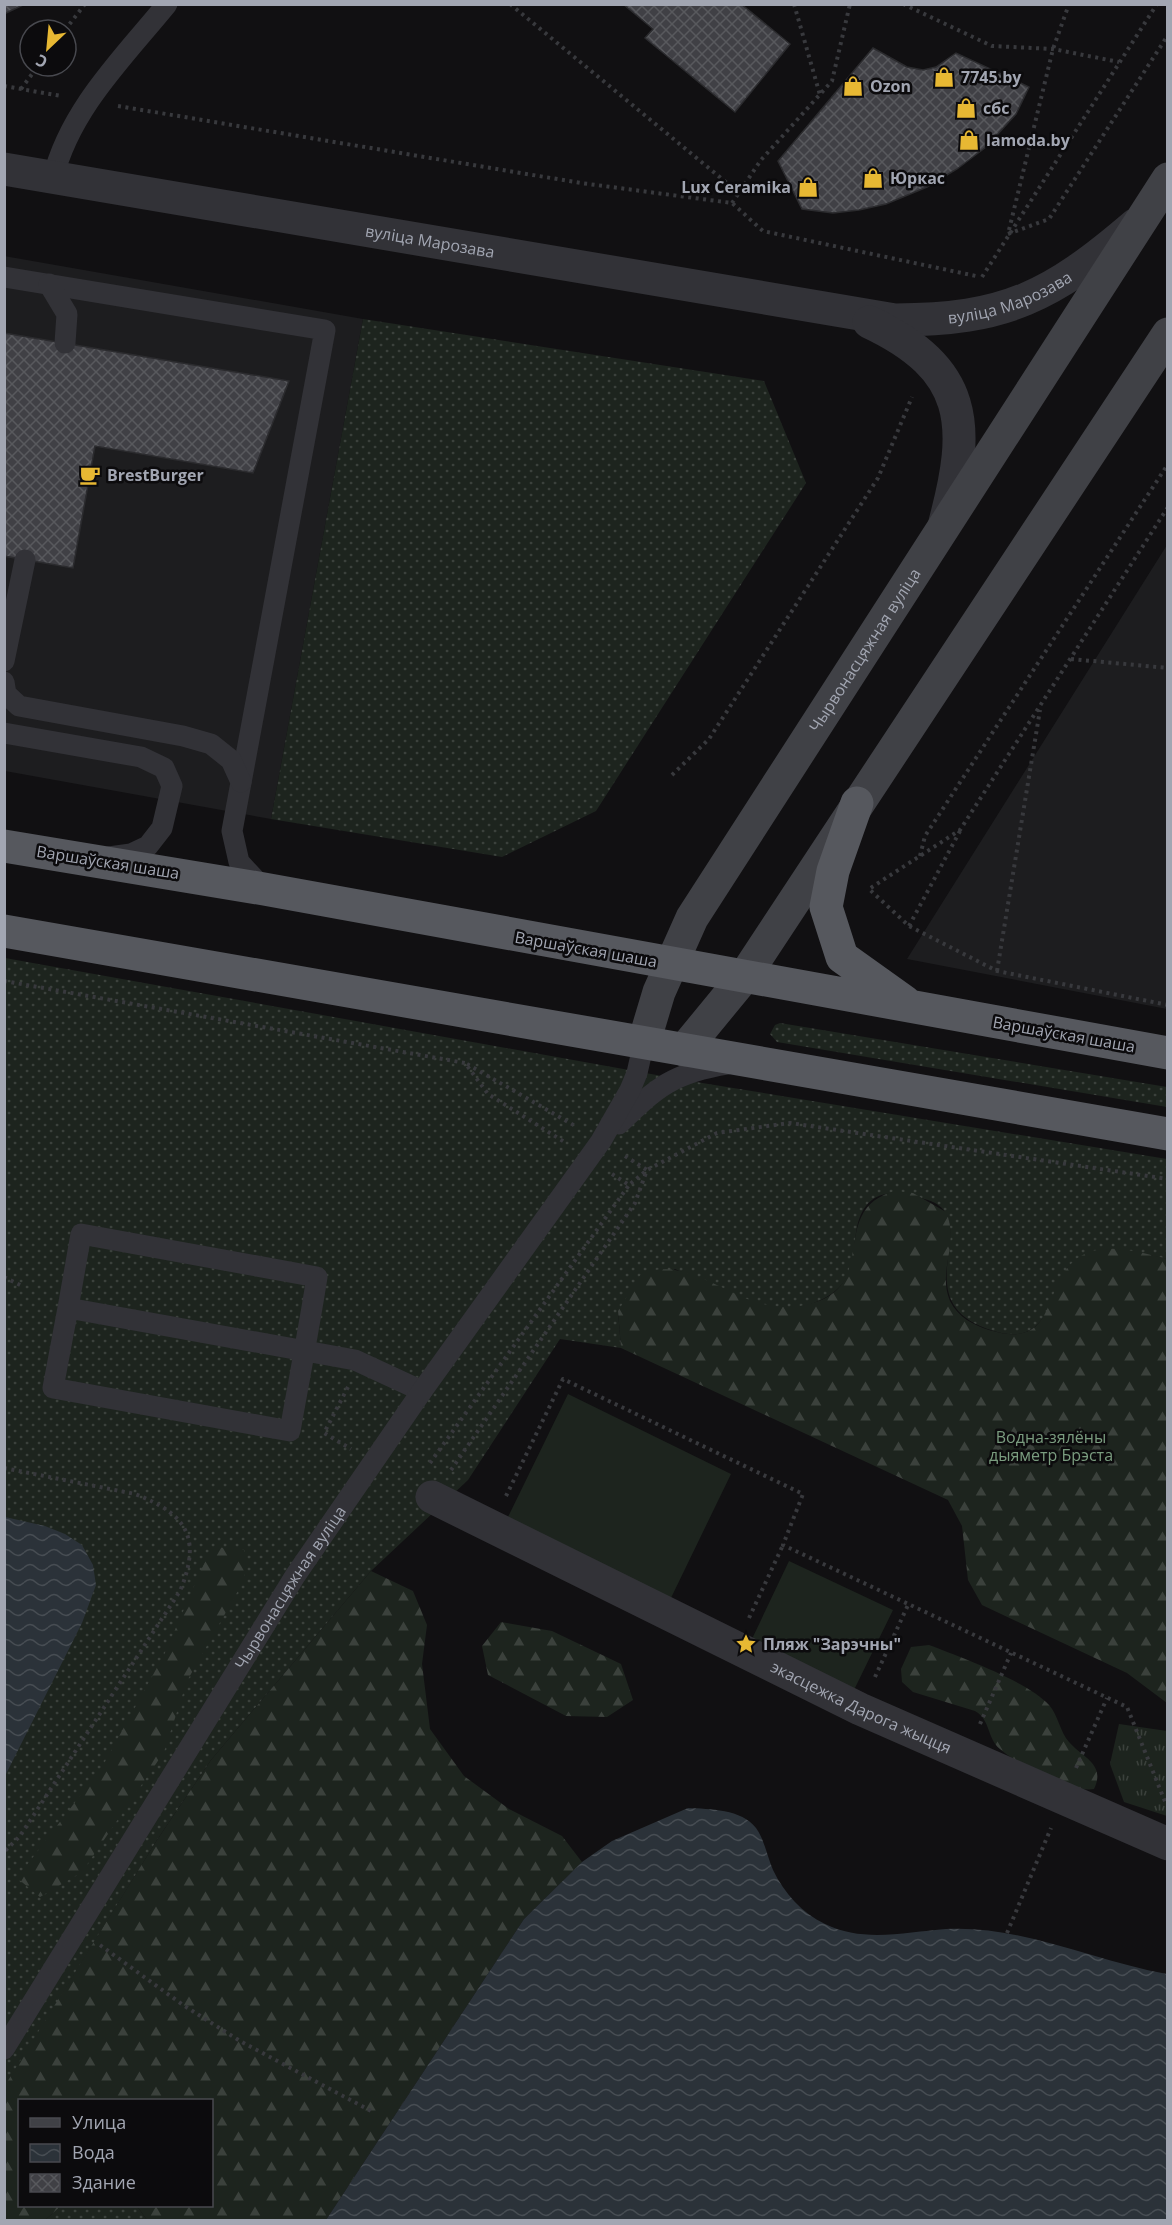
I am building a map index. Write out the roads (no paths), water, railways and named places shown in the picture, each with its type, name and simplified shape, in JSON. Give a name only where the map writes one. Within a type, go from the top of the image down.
[{"type":"highway","points":[[857,803],[833,871],[826,907],[842,957],[911,1006]]},
{"type":"highway","name":"Варшаўская шаша","points":[[4,846],[264,889],[1167,1053]]},
{"type":"highway","points":[[4,932],[1167,1134]]},
{"type":"main road","name":"Чырвонасцяжная вуліца","points":[[644,1042],[670,964],[692,918],[1167,179]]},
{"type":"main road","points":[[684,1050],[744,977],[1167,334]]},
{"type":"street","name":"вуліца Марозава","points":[[4,169],[854,315],[895,320],[930,320],[989,312],[1017,304],[1048,290],[1076,273],[1143,218]]},
{"type":"street","name":"вуліца Марозава","points":[[854,315],[912,346],[932,364],[951,394],[959,422],[960,455],[943,529]]},
{"type":"street","name":"экасцежка Дарога жыцця","points":[[423,1492],[860,1709],[1167,1845]]},
{"type":"lane","points":[[53,178],[68,133],[88,101],[167,4]]},
{"type":"lane","points":[[4,277],[325,330],[232,831],[239,862],[264,889]]},
{"type":"lane","points":[[50,284],[67,314],[65,343]]},
{"type":"lane","points":[[4,662],[25,560]]},
{"type":"lane","points":[[4,682],[6,694],[20,706],[183,736],[211,744],[231,760],[241,782]]},
{"type":"lane","points":[[4,733],[141,757],[164,768],[172,786],[170,800],[162,828],[148,846],[131,854],[93,859]]},
{"type":"lane","name":"Чырвонасцяжная вуліца","points":[[4,2049],[295,1576],[423,1391],[595,1150],[630,1090],[637,1073],[644,1042]]},
{"type":"lane","name":"Чырвонасцяжная вуліца","points":[[595,1150],[668,1081],[707,1067],[750,1061]]},
{"type":"lane","points":[[81,1234],[317,1276],[304,1350],[290,1431],[53,1388],[81,1234]]},
{"type":"lane","points":[[68,1308],[304,1350],[361,1363],[423,1391]]},
{"type":"water","points":[[5,1517],[45,1526],[65,1534],[82,1545],[93,1565],[96,1585],[82,1623],[5,1776]]},
{"type":"water","points":[[688,1808],[725,1811],[750,1822],[759,1833],[773,1870],[788,1894],[809,1914],[839,1930],[885,1935],[946,1929],[974,1929],[1030,1938],[1167,1974],[1167,2220],[326,2220],[524,1919],[582,1862],[612,1841]]},
{"type":"place","name":"7745.by","points":[[944,77]]},
{"type":"place","name":"Ozon","points":[[853,86]]},
{"type":"place","name":"сбс","points":[[966,108]]},
{"type":"place","name":"lamoda.by","points":[[969,140]]},
{"type":"place","name":"Юркас","points":[[873,178]]},
{"type":"place","name":"Lux Ceramika","points":[[808,187]]},
{"type":"place","name":"BrestBurger","points":[[90,475]]},
{"type":"place","name":"Пляж \"Зарэчны\"","points":[[746,1644]]},
{"type":"park label","name":"Водна-зялёны дыяметр Брэста","points":[[1051,1446]]}]
